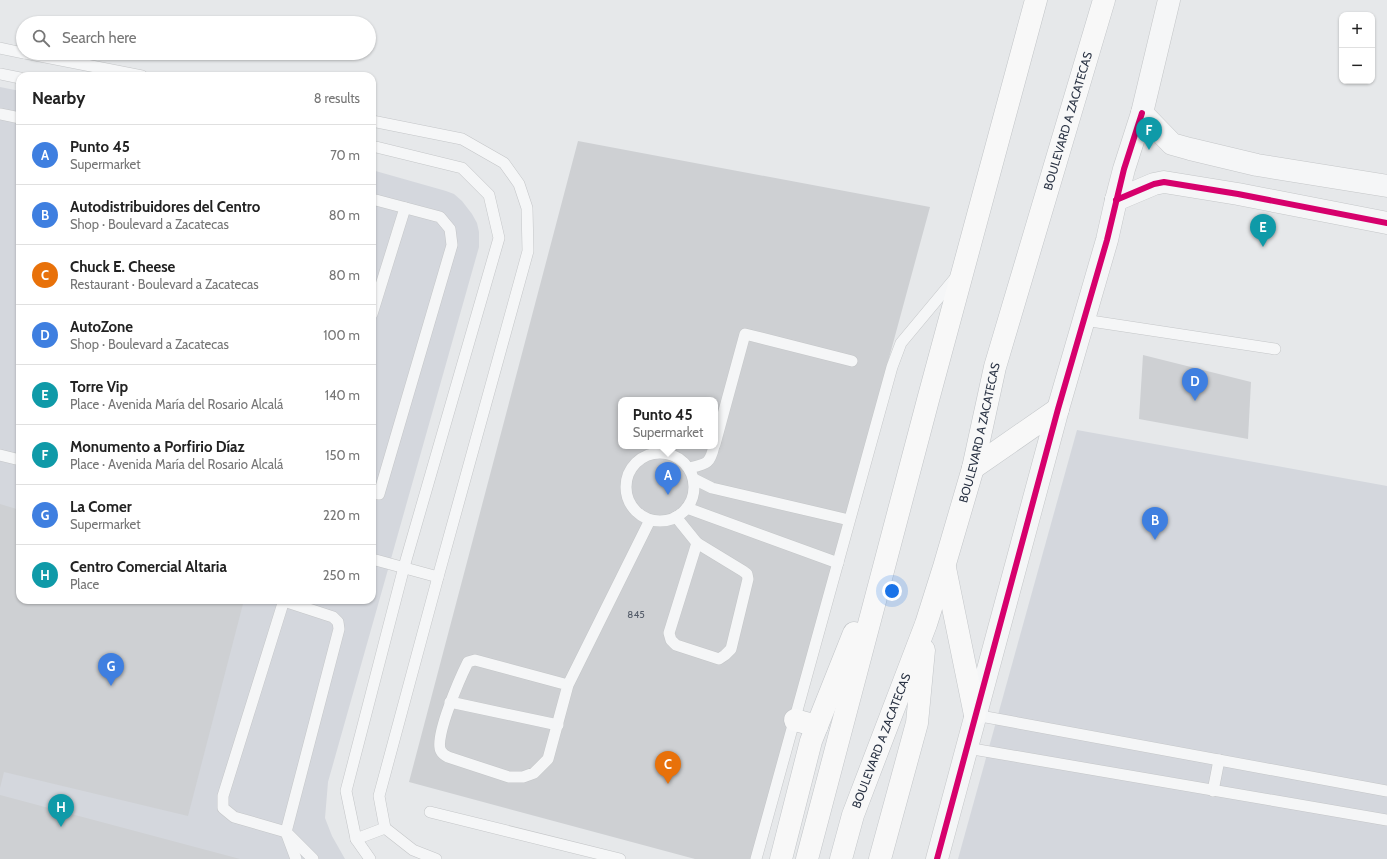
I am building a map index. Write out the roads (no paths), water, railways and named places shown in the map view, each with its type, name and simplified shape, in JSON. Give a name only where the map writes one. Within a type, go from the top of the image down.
[{"type":"main road","points":[[807,859],[1036,0]]},
{"type":"main road","name":"BOULEVARD A ZACATECAS","points":[[841,859],[852,815],[926,624],[944,567],[973,468],[995,366],[1104,0]]},
{"type":"main road","points":[[973,468],[1058,409]]},
{"type":"main road","points":[[781,859],[811,741],[892,537]]},
{"type":"main road","points":[[944,567],[975,716]]},
{"type":"main road","points":[[880,859],[918,722],[926,624]]},
{"type":"main road","points":[[794,720],[817,726]]},
{"type":"street","points":[[937,859],[1058,409],[1107,240],[1124,170],[1142,113],[1169,0]]},
{"type":"street","points":[[1142,113],[1172,144],[1257,165],[1387,186]]},
{"type":"street","points":[[1238,194],[1240,180],[1257,165]]},
{"type":"street","points":[[1116,200],[1154,184],[1164,182],[1238,194],[1387,223]]},
{"type":"lane","points":[[0,48],[16,51]]},
{"type":"lane","points":[[60,60],[121,72]]},
{"type":"lane","points":[[0,74],[16,77]]},
{"type":"lane","points":[[0,114],[16,117]]},
{"type":"lane","points":[[376,122],[462,139],[504,163],[519,184],[527,208],[528,251],[438,577],[380,796],[384,828],[413,850],[436,859]]},
{"type":"lane","points":[[370,859],[356,840],[346,791],[404,567],[499,238],[489,195],[462,168],[376,147]]},
{"type":"lane","points":[[376,200],[440,217],[450,230],[452,245],[379,494],[376,494]]},
{"type":"lane","points":[[376,301],[405,208]]},
{"type":"lane","points":[[756,859],[892,367],[901,343],[964,268]]},
{"type":"lane","points":[[1084,320],[1275,349]]},
{"type":"lane","points":[[718,434],[745,334],[852,360]]},
{"type":"lane","points":[[689,468],[705,465],[711,458],[714,449]]},
{"type":"lane","points":[[656,453],[675,456],[689,468],[694,479],[694,494],[687,508],[676,517],[664,521],[650,520],[634,510],[626,493],[628,474],[639,460],[656,453]]},
{"type":"lane","points":[[0,455],[16,459]]},
{"type":"lane","points":[[694,479],[712,488],[849,520]]},
{"type":"lane","points":[[687,508],[838,563]]},
{"type":"lane","points":[[676,517],[697,543],[747,574],[748,579],[731,650],[719,659],[676,645],[671,640],[669,633],[697,543]]},
{"type":"lane","points":[[568,685],[475,660],[470,660],[450,702],[439,742],[440,751],[448,757],[509,777],[523,778],[534,773],[548,759],[568,685],[650,520]]},
{"type":"lane","points":[[376,560],[438,577]]},
{"type":"lane","points":[[283,604],[222,796],[223,808],[234,817],[286,832],[313,859]]},
{"type":"lane","points":[[295,604],[332,617],[338,622],[339,629],[286,832],[296,859]]},
{"type":"lane","points":[[450,702],[558,725]]},
{"type":"lane","points":[[975,716],[1387,791]]},
{"type":"lane","points":[[967,748],[1387,820]]},
{"type":"lane","points":[[1213,791],[1219,760]]},
{"type":"lane","points":[[430,812],[620,859]]},
{"type":"lane","points":[[356,840],[384,828]]},
{"type":"place","name":"Monumento a Porfirio Díaz","points":[[1149,150]]},
{"type":"place","name":"Torre Vip","points":[[1263,247]]},
{"type":"place","name":"AutoZone","points":[[1195,401]]},
{"type":"place","name":"Punto 45","points":[[668,495]]},
{"type":"place","name":"Autodistribuidores del Centro","points":[[1155,540]]},
{"type":"place","name":"La Comer","points":[[111,686]]},
{"type":"place","name":"Chuck E. Cheese","points":[[668,784]]},
{"type":"place","name":"Centro Comercial Altaria","points":[[61,827]]}]
